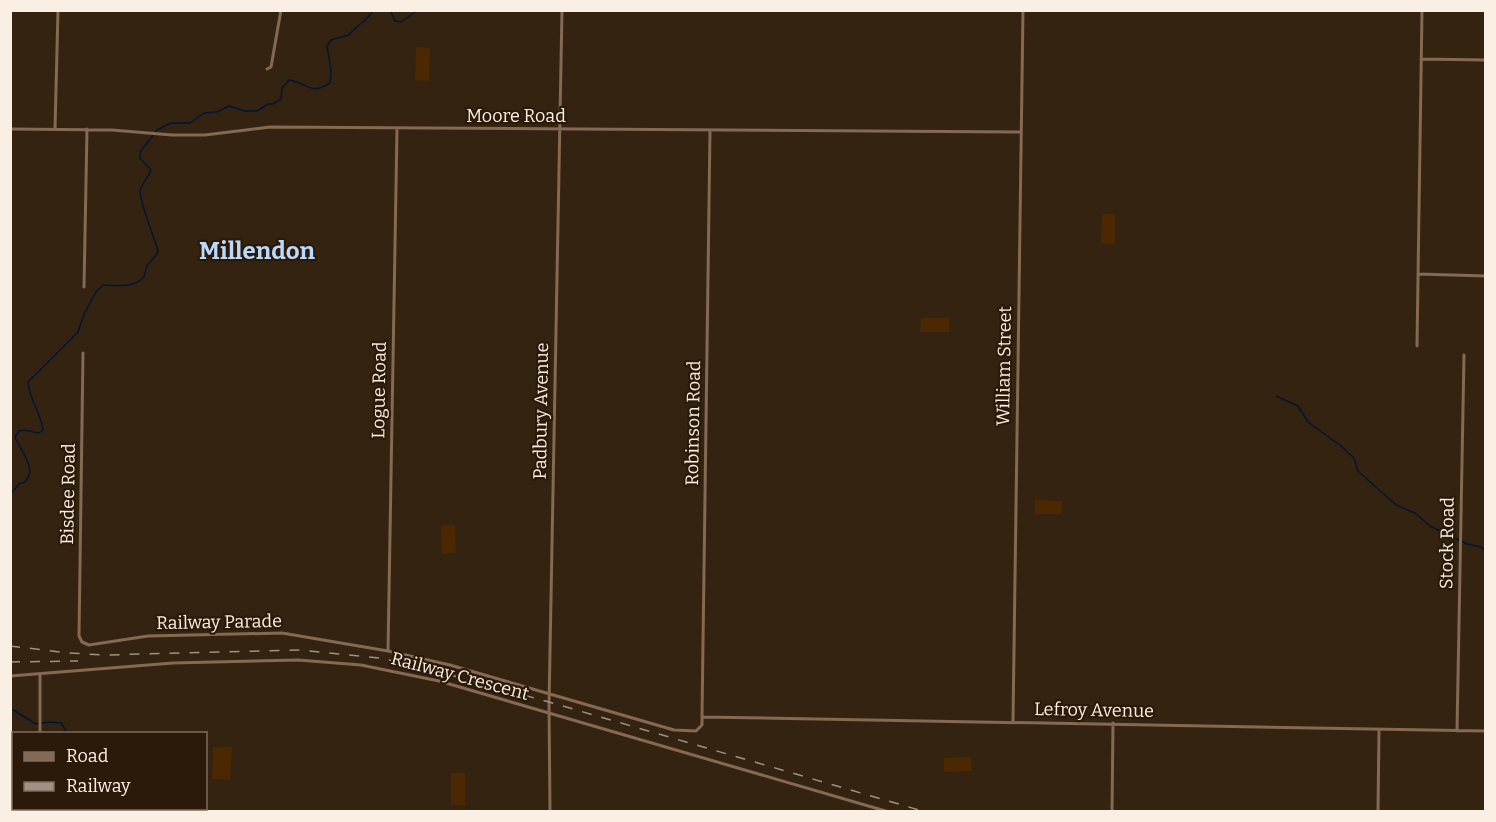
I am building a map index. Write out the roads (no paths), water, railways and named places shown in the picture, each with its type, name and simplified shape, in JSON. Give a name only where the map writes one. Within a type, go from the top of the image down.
[{"type":"street","points":[[55,129],[58,10]]},
{"type":"street","points":[[271,59],[281,10]]},
{"type":"street","name":"Padbury Avenue","points":[[550,812],[549,694],[562,10]]},
{"type":"street","name":"William Street","points":[[1013,721],[1023,10]]},
{"type":"street","points":[[1417,346],[1422,10]]},
{"type":"street","points":[[1421,59],[1485,60]]},
{"type":"street","name":"Moore Road","points":[[10,129],[87,129],[205,135],[270,127],[1021,132]]},
{"type":"street","points":[[84,287],[87,129]]},
{"type":"street","name":"Logue Road","points":[[388,651],[397,129]]},
{"type":"street","name":"Robinson Road","points":[[702,717],[710,130]]},
{"type":"street","points":[[1418,274],[1485,276]]},
{"type":"street","name":"Bisdee Road","points":[[79,636],[83,353]]},
{"type":"street","name":"Stock Road","points":[[1457,731],[1464,355]]},
{"type":"street","name":"Railway Parade","points":[[79,636],[82,642],[89,645],[148,636],[282,633],[388,651],[450,665],[688,732],[696,731],[702,725],[702,717]]},
{"type":"street","name":"Railway Crescent","points":[[10,676],[173,663],[298,660],[361,665],[439,681],[889,812]]},
{"type":"street","points":[[40,674],[40,732]]},
{"type":"street","name":"Lefroy Avenue","points":[[702,717],[1485,731]]},
{"type":"street","points":[[1112,812],[1113,723]]},
{"type":"street","points":[[1378,812],[1379,729]]},
{"type":"waterway","points":[[10,495],[20,483],[28,478],[30,473],[27,461],[15,437],[19,431],[39,433],[43,430],[28,382],[78,332],[84,314],[96,292],[103,285],[137,283],[145,275],[147,266],[158,251],[140,195],[141,188],[151,170],[140,158],[140,152],[157,130],[171,123],[190,123],[204,113],[217,112],[229,106],[245,111],[257,111],[268,104],[273,104],[281,99],[282,88],[289,80],[313,89],[330,83],[331,71],[327,46],[331,40],[349,35],[369,17],[373,10]]},
{"type":"waterway","points":[[390,10],[395,21],[401,22],[418,10]]},
{"type":"waterway","points":[[1276,396],[1298,406],[1308,422],[1354,458],[1358,471],[1396,505],[1415,513],[1430,526],[1486,551]]},
{"type":"waterway","points":[[10,708],[36,724],[61,723],[67,732]]},
{"type":"railway","points":[[10,646],[105,655],[300,650],[379,658],[414,665],[549,702],[926,812]]},
{"type":"railway","points":[[10,662],[78,661]]},
{"type":"district","name":"Millendon","points":[[257,251]]}]
